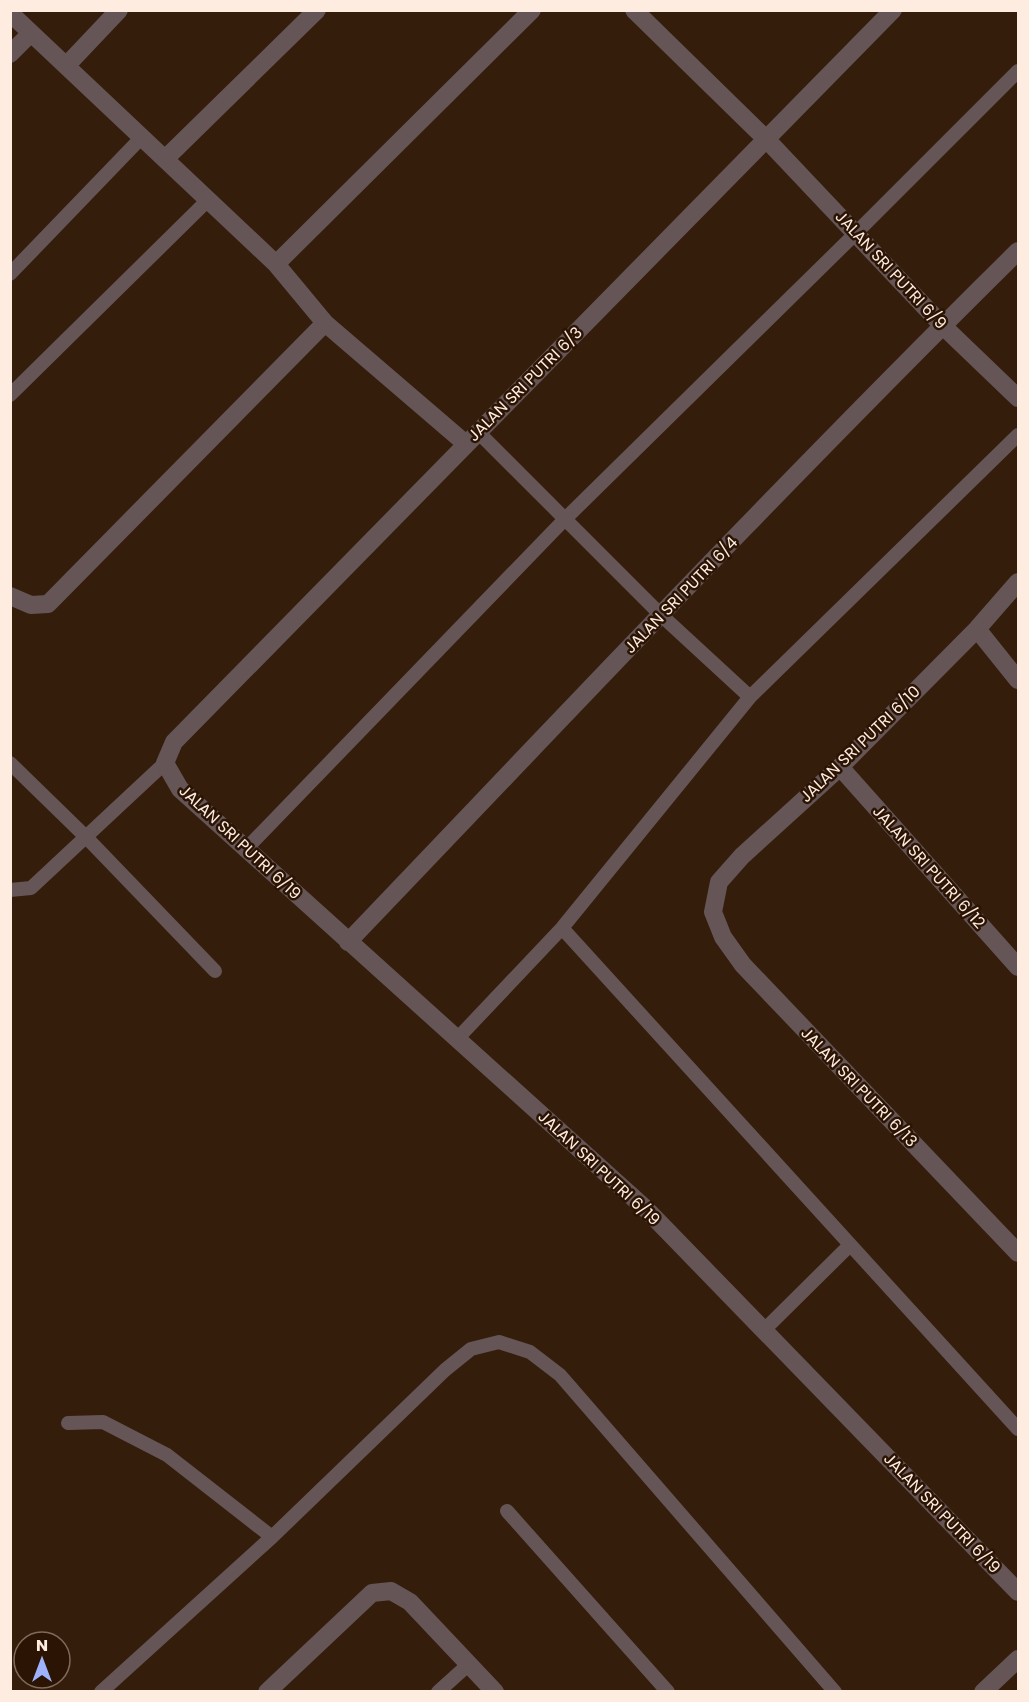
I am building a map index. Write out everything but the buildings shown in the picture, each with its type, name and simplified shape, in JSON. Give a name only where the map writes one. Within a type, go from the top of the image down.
[{"type":"street","points":[[66,66],[119,10]]},
{"type":"street","points":[[165,159],[317,10]]},
{"type":"street","points":[[276,264],[532,10]]},
{"type":"street","name":"JALAN SRI PUTRI 6/9","points":[[634,10],[767,140],[943,326],[1018,398]]},
{"type":"street","name":"JALAN SRI PUTRI 6/3","points":[[165,763],[174,742],[893,10]]},
{"type":"street","points":[[10,13],[276,264],[325,323],[472,438]]},
{"type":"street","points":[[10,54],[31,33]]},
{"type":"street","name":"JALAN SRI PUTRI 6/4","points":[[348,942],[661,615],[1018,250]]},
{"type":"street","points":[[10,596],[31,605],[48,604],[325,323]]},
{"type":"street","name":"JALAN SRI PUTRI 6/10","points":[[713,912],[719,882],[742,856],[840,767],[977,629],[1018,582]]},
{"type":"street","points":[[977,629],[1018,680]]},
{"type":"street","name":"JALAN SRI PUTRI 6/19","points":[[165,763],[180,789],[647,1210],[1018,1592]]},
{"type":"street","name":"JALAN SRI PUTRI 6/12","points":[[840,767],[1018,967]]},
{"type":"street","name":"JALAN SRI PUTRI 6/13","points":[[713,912],[723,937],[743,965],[1018,1253]]},
{"type":"street","points":[[267,1692],[372,1593],[391,1591],[410,1602],[495,1692]]},
{"type":"street","points":[[983,1692],[1018,1659]]},
{"type":"lane","points":[[246,849],[565,519],[1018,71]]},
{"type":"lane","points":[[10,274],[142,137]]},
{"type":"lane","points":[[10,395],[208,200]]},
{"type":"lane","points":[[457,1039],[562,928],[750,698],[1018,435]]},
{"type":"lane","points":[[472,438],[565,519],[661,615],[750,698]]},
{"type":"lane","points":[[10,763],[86,837],[215,972]]},
{"type":"lane","points":[[10,890],[31,888],[165,763]]},
{"type":"lane","points":[[562,928],[1018,1429]]},
{"type":"lane","points":[[764,1330],[850,1245]]},
{"type":"lane","points":[[101,1692],[273,1537],[446,1370],[471,1349],[499,1342],[530,1352],[560,1375],[835,1692]]},
{"type":"lane","points":[[68,1423],[103,1422],[167,1455],[273,1537]]},
{"type":"lane","points":[[507,1510],[668,1692]]},
{"type":"lane","points":[[438,1692],[469,1664]]}]
